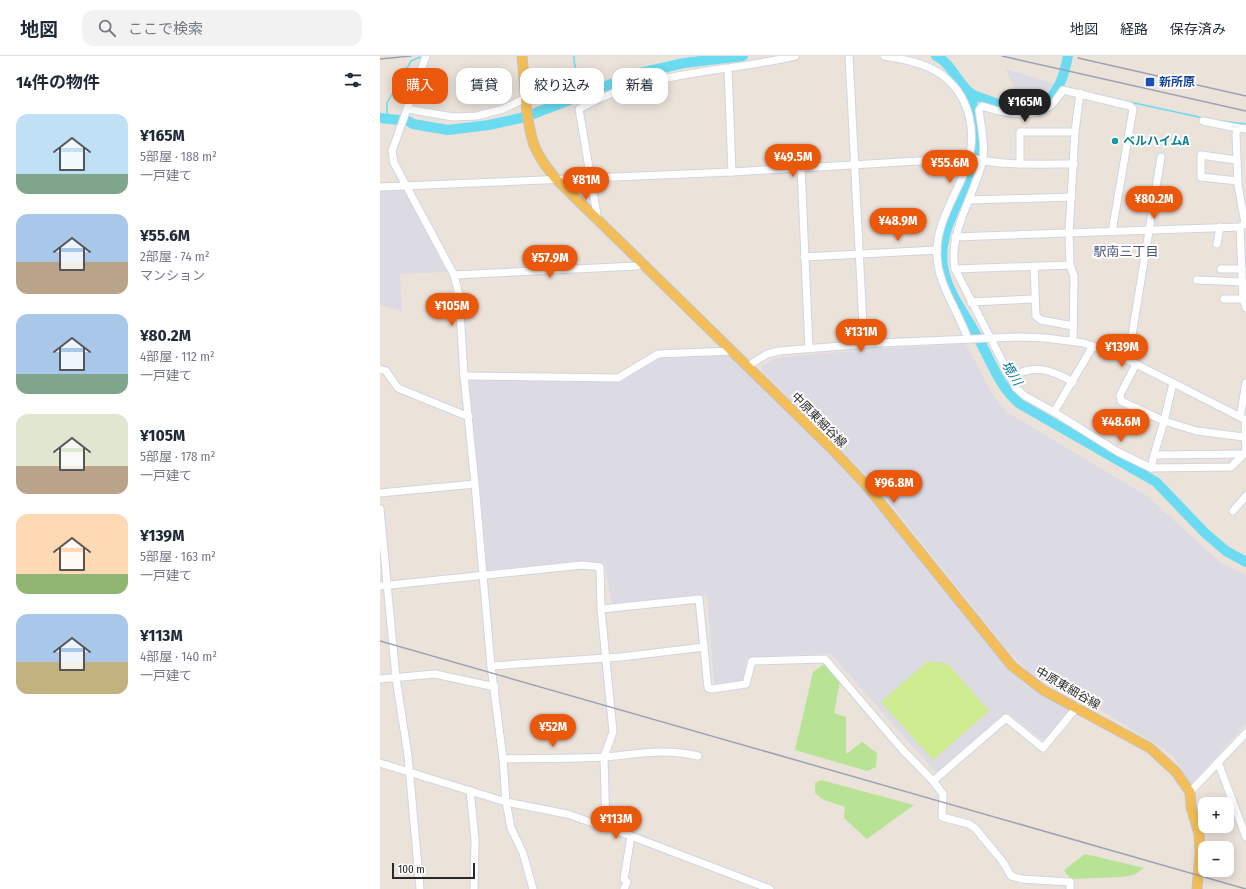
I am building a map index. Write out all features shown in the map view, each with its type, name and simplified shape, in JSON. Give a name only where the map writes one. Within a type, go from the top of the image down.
[{"type":"main road","name":"中原東細谷線","points":[[522,56],[523,68]]},
{"type":"main road","name":"中原東細谷線","points":[[527,104],[529,124],[534,145],[544,164],[556,179],[641,264],[748,366],[866,485],[1012,666],[1043,690],[1077,707],[1150,748],[1176,772],[1190,792],[1191,807],[1199,834],[1200,852],[1197,889]]},
{"type":"street","points":[[426,56],[392,151],[394,163],[405,186],[454,275],[460,309],[464,376],[491,666],[495,687],[503,758],[506,802],[511,828],[522,853],[533,889]]},
{"type":"street","points":[[598,221],[592,178],[579,109],[594,100],[663,78],[728,69],[796,56]]},
{"type":"street","points":[[849,56],[864,344]]},
{"type":"street","points":[[884,56],[919,64],[947,78],[957,90],[969,115],[972,138],[970,158],[945,217],[937,250],[941,276],[970,339]]},
{"type":"street","points":[[728,69],[732,172]]},
{"type":"street","points":[[1112,232],[1133,109],[1130,106],[1063,90],[1050,106],[1034,112],[1002,112],[982,106],[979,110],[983,161],[970,200],[955,237],[952,255],[955,269],[989,338],[1016,388],[1025,396],[1054,412],[1118,452],[1151,468],[1231,467],[1245,453],[1243,419],[1246,383]]},
{"type":"street","points":[[1072,340],[1074,276],[1070,266],[1069,233],[1075,132],[1080,93]]},
{"type":"street","points":[[407,110],[453,118],[477,116],[503,109],[520,102]]},
{"type":"street","points":[[1203,121],[1246,129]]},
{"type":"street","points":[[955,237],[1240,227],[1245,224],[1238,183],[1236,160],[1237,128]]},
{"type":"street","points":[[1020,164],[1020,132],[1075,132]]},
{"type":"street","points":[[1236,160],[1201,155],[1201,176],[1238,183],[1246,181]]},
{"type":"street","points":[[1128,360],[1161,157]]},
{"type":"street","points":[[380,187],[732,172],[970,158],[983,161],[1020,164],[1074,164]]},
{"type":"street","points":[[800,168],[809,348]]},
{"type":"street","points":[[970,200],[1072,197]]},
{"type":"street","points":[[1240,227],[1243,299],[1246,308]]},
{"type":"street","points":[[1217,244],[1220,228]]},
{"type":"street","points":[[804,257],[937,250]]},
{"type":"street","points":[[454,275],[637,266],[641,264]]},
{"type":"street","points":[[1034,266],[1034,299],[1036,316],[1041,320],[1073,326]]},
{"type":"street","points":[[955,269],[1070,266]]},
{"type":"street","points":[[1222,269],[1242,269]]},
{"type":"street","points":[[1197,280],[1242,282]]},
{"type":"street","points":[[971,302],[1034,299]]},
{"type":"street","points":[[1224,299],[1243,299]]},
{"type":"street","points":[[748,366],[767,354],[809,348],[1019,337],[1072,340],[1093,346],[1128,360],[1243,419]]},
{"type":"street","points":[[1054,412],[1093,346]]},
{"type":"street","points":[[464,376],[618,378],[658,354],[732,351]]},
{"type":"street","points":[[1136,364],[1120,395],[1121,402],[1164,421],[1197,431],[1244,437]]},
{"type":"street","points":[[380,369],[386,371],[398,388],[469,417]]},
{"type":"street","points":[[1010,377],[1025,370],[1038,369],[1058,374],[1073,382]]},
{"type":"street","points":[[1151,468],[1173,383]]},
{"type":"street","points":[[1154,455],[1245,453]]},
{"type":"street","points":[[380,493],[475,484]]},
{"type":"street","points":[[1233,511],[1246,496]]},
{"type":"street","points":[[380,509],[396,678],[408,772],[420,889]]},
{"type":"street","points":[[380,586],[582,565],[600,567],[604,658],[613,732],[604,757],[606,827]]},
{"type":"street","points":[[601,609],[699,599],[706,681],[708,688],[712,689],[746,684],[752,661],[825,659],[901,748],[933,781],[943,794],[942,817],[970,824],[975,828],[1003,862],[1010,875],[1022,879],[1070,882],[1070,889]]},
{"type":"street","points":[[491,666],[604,658],[704,647]]},
{"type":"street","points":[[380,679],[435,674],[495,687]]},
{"type":"street","points":[[933,781],[1006,718],[1043,748],[1077,707]]},
{"type":"street","points":[[1190,792],[1246,733]]},
{"type":"street","points":[[503,758],[604,757],[662,751],[679,751],[698,756]]},
{"type":"street","points":[[1218,762],[1246,837]]},
{"type":"street","points":[[380,763],[506,802],[567,814],[631,836],[770,889]]},
{"type":"street","points":[[470,791],[475,839],[474,889]]},
{"type":"street","points":[[624,889],[627,882],[624,879],[631,836]]},
{"type":"shaded area","points":[[1006,69],[1055,84],[1043,97],[1020,103]]},
{"type":"shaded area","points":[[403,188],[447,272],[400,274],[402,311],[380,305],[380,189]]},
{"type":"shaded area","points":[[966,344],[993,395],[1007,412],[1147,496],[1221,563],[1246,575],[1246,724],[1191,784],[1173,756],[1161,747],[1090,704],[1059,691],[1030,673],[1005,647],[874,483],[762,371],[761,366],[776,358],[874,349]]},
{"type":"shaded area","points":[[731,354],[866,490],[1026,686],[1075,708],[1045,742],[1007,712],[937,774],[830,653],[746,658],[745,682],[714,684],[707,595],[612,604],[605,566],[583,561],[487,570],[469,379],[620,379],[660,358]]},
{"type":"green space","points":[[928,661],[948,664],[989,711],[933,760],[881,702]]},
{"type":"green space","points":[[824,664],[840,681],[834,713],[846,717],[846,754],[862,742],[877,753],[876,767],[867,771],[795,750],[813,672]]},
{"type":"green space","points":[[821,780],[914,805],[867,839],[844,818],[845,807],[822,799],[815,793],[815,783]]},
{"type":"green space","points":[[1085,854],[1144,868],[1134,875],[1122,877],[1070,879],[1064,870]]},
{"type":"waterway","points":[[574,56],[576,68]]},
{"type":"waterway","points":[[380,118],[408,121],[413,124],[448,130],[489,125],[525,117],[640,73],[684,63],[743,56]]},
{"type":"waterway","points":[[936,56],[946,63],[965,88],[972,94],[1005,106],[1024,109],[1041,105],[1055,92],[1063,77],[1068,56]]},
{"type":"waterway","points":[[387,117],[387,103],[411,61],[420,57]]},
{"type":"waterway","name":"境川","points":[[970,93],[976,124],[977,140],[975,156],[966,184],[948,227],[942,256],[946,280],[950,289],[978,338],[996,374],[1013,398],[1020,404],[1156,482],[1205,533],[1226,551],[1246,562]]},
{"type":"waterway","points":[[1107,97],[1203,118]]},
{"type":"waterway","points":[[1222,121],[1246,124]]},
{"type":"railway","points":[[380,59],[411,56]]},
{"type":"railway","points":[[1002,56],[1246,111]]},
{"type":"railway","points":[[1078,58],[1246,96]]},
{"type":"railway","points":[[380,641],[1246,889]]},
{"type":"place","name":"新所原","points":[[1150,82]]},
{"type":"place","name":"ベルハイムA","points":[[1115,141]]},
{"type":"district","name":"駅南三丁目","points":[[1126,251]]}]
